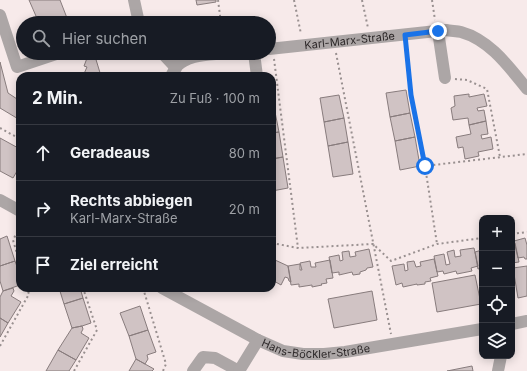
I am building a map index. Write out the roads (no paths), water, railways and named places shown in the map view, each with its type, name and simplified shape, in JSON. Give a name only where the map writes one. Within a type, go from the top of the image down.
[{"type":"street","points":[[134,0],[135,16]]},
{"type":"street","points":[[0,15],[17,67],[38,60]]},
{"type":"street","name":"Karl-Marx-Straße","points":[[276,48],[446,30],[461,32],[474,37],[486,45],[507,65],[527,89]]},
{"type":"street","points":[[438,31],[445,78]]},
{"type":"street","points":[[166,60],[174,72],[185,60]]},
{"type":"street","points":[[255,60],[256,72]]},
{"type":"street","points":[[0,200],[16,209]]},
{"type":"street","name":"Hans-Böckler-Straße","points":[[169,292],[258,340],[282,351],[303,354],[345,352],[479,330]]},
{"type":"street","points":[[515,323],[527,321]]},
{"type":"street","points":[[193,371],[203,358],[215,358],[239,371],[258,340]]},
{"type":"street","points":[[498,371],[500,359]]}]
